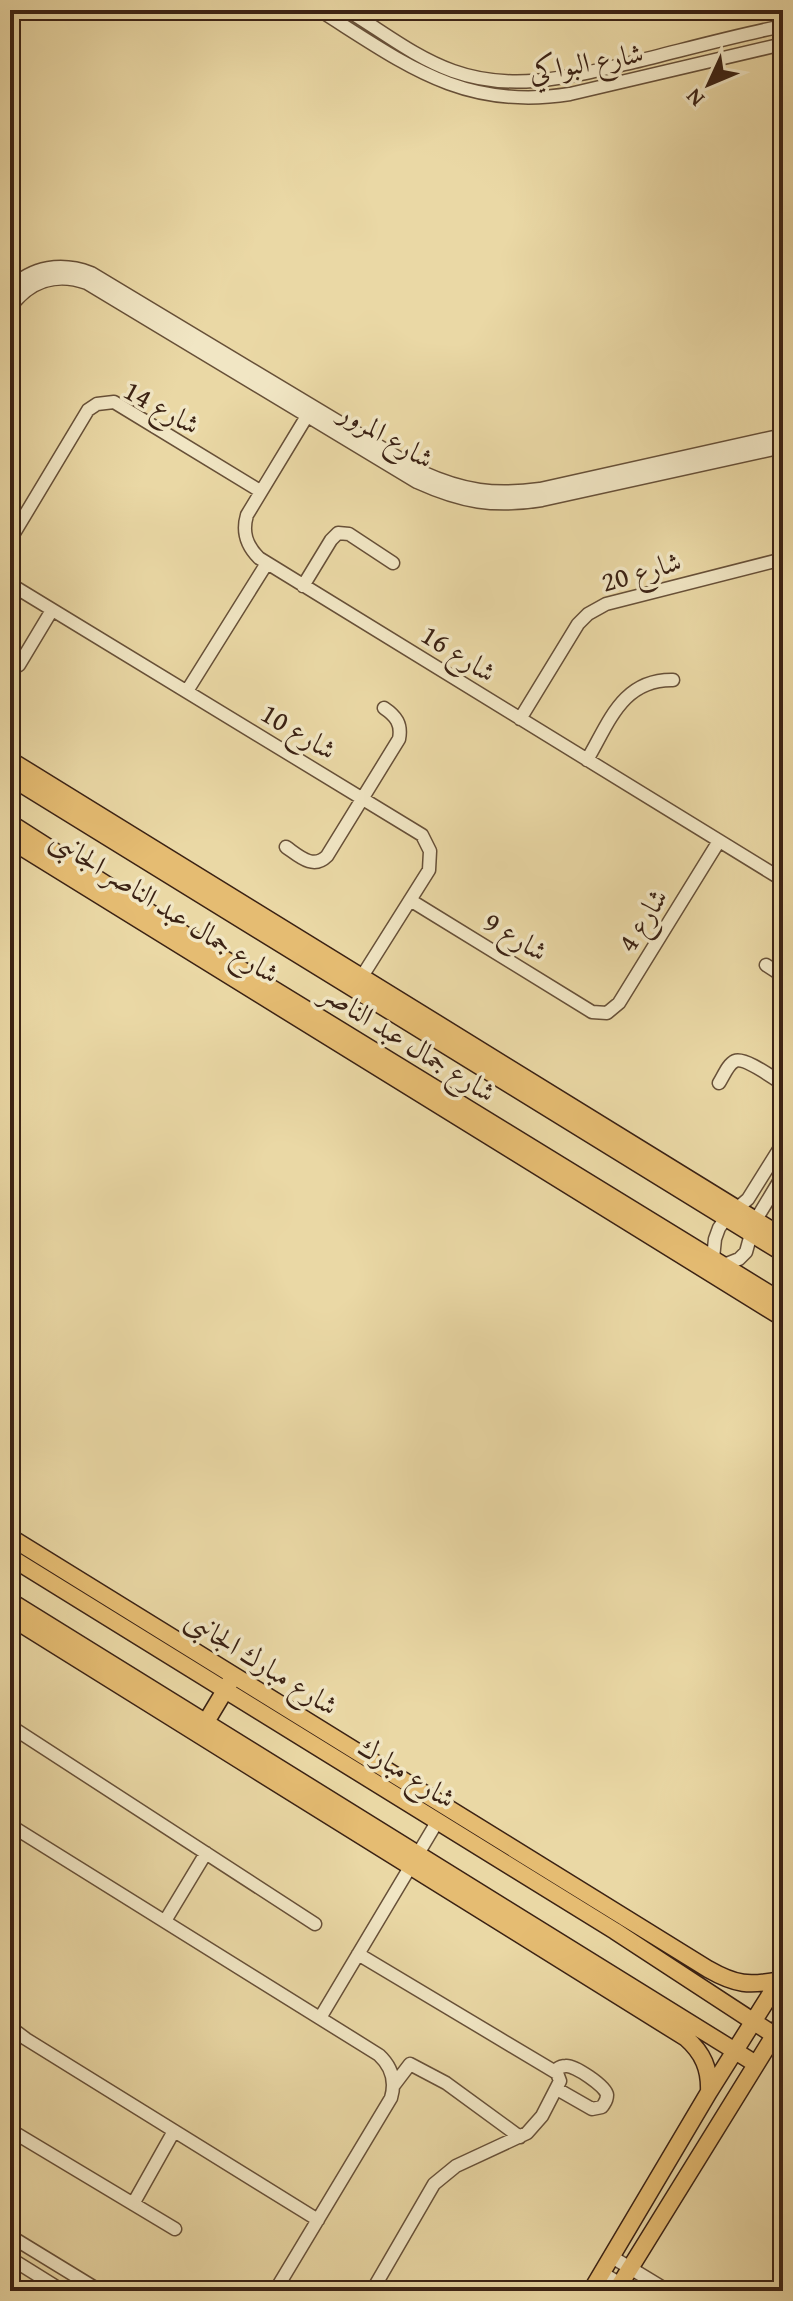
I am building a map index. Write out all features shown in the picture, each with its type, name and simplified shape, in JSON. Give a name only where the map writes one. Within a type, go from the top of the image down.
[{"type":"main road","name":"شارع جمال عبد الناصر الجانبى","points":[[10,760],[753,1226],[783,1237]]},
{"type":"main road","name":"شارع جمال عبد الناصر","points":[[10,777],[732,1213]]},
{"type":"main road","points":[[10,823],[187,943]]},
{"type":"main road","name":"شارع جمال عبد الناصر الجانبى","points":[[10,840],[187,943],[578,1184],[783,1318]]},
{"type":"main road","points":[[578,1184],[783,1302]]},
{"type":"main road","points":[[753,1226],[783,1253]]},
{"type":"main road","name":"شارع مبارك الجانبى","points":[[10,1537],[723,1977],[746,1984],[781,1978]]},
{"type":"main road","name":"شارع مبارك","points":[[10,1557],[615,1931],[754,2022],[779,2028]]},
{"type":"main road","points":[[68,1573],[86,1605]]},
{"type":"main road","points":[[10,1601],[206,1722],[686,2038],[705,2062],[709,2092]]},
{"type":"main road","points":[[10,1617],[756,2064]]},
{"type":"main road","points":[[206,1722],[234,1675]]},
{"type":"main road","points":[[353,1770],[383,1767]]},
{"type":"main road","points":[[597,1902],[615,1931]]},
{"type":"main road","points":[[591,2291],[781,1978]]},
{"type":"main road","points":[[623,2289],[630,2268],[779,2028]]},
{"type":"street","name":"شارع البواكي","points":[[319,10],[430,76],[462,90],[498,97],[546,98],[570,94],[783,44]]},
{"type":"street","name":"شارع البواكي","points":[[347,10],[435,65],[478,78],[522,83],[565,78],[783,26]]},
{"type":"street","name":"شارع المرور","points":[[10,289],[32,273],[51,267],[72,267],[91,273],[417,482],[460,500],[483,504],[532,502],[600,482],[782,440]]},
{"type":"street","name":"شارع المرور","points":[[10,308],[23,293],[45,280],[62,278],[87,283],[310,411]]},
{"type":"street","name":"شارع 14","points":[[10,540],[85,415],[102,402],[114,402],[260,491]]},
{"type":"street","name":"شارع 16","points":[[310,411],[247,515],[245,533],[253,552],[303,586],[719,841],[782,876]]},
{"type":"street","points":[[303,586],[338,533],[349,534],[393,563]]},
{"type":"street","name":"شارع 20","points":[[520,719],[578,624],[594,610],[606,604],[783,559]]},
{"type":"street","points":[[187,691],[267,563]]},
{"type":"street","name":"شارع 10","points":[[10,584],[418,831],[429,845],[429,870],[361,978]]},
{"type":"street","points":[[10,670],[19,665],[52,610]]},
{"type":"street","points":[[587,760],[627,695],[646,683],[673,680]]},
{"type":"street","points":[[286,847],[308,861],[322,861],[400,734],[398,721],[384,708]]},
{"type":"street","name":"شارع 4","points":[[597,1013],[607,1013],[616,1007],[719,841]]},
{"type":"street","name":"شارع 9","points":[[410,900],[597,1013]]},
{"type":"street","points":[[766,965],[783,976]]},
{"type":"street","points":[[719,1083],[730,1065],[739,1060],[783,1084]]},
{"type":"street","points":[[783,1143],[748,1199],[719,1228],[715,1239],[718,1262],[743,1256],[753,1226],[783,1175]]},
{"type":"street","points":[[10,1726],[315,1924]]},
{"type":"street","points":[[320,2018],[437,1822]]},
{"type":"street","points":[[10,1825],[379,2055],[389,2065],[394,2085]]},
{"type":"street","points":[[165,1921],[206,1853]]},
{"type":"street","points":[[358,1954],[554,2071],[560,2078],[538,2122],[520,2137],[456,2166],[441,2177],[372,2291]]},
{"type":"street","points":[[10,2027],[18,2035],[318,2220]]},
{"type":"street","points":[[275,2291],[388,2104],[394,2085],[410,2064],[446,2083],[520,2137]]},
{"type":"street","points":[[554,2071],[571,2066],[601,2086],[607,2096],[602,2107],[592,2109],[557,2089]]},
{"type":"street","points":[[10,2130],[175,2229]]},
{"type":"street","points":[[133,2204],[174,2131]]},
{"type":"street","points":[[10,2236],[100,2291]]},
{"type":"street","points":[[612,2257],[668,2291]]},
{"type":"street","points":[[10,2258],[63,2291]]},
{"type":"street","points":[[602,2273],[623,2289]]}]
